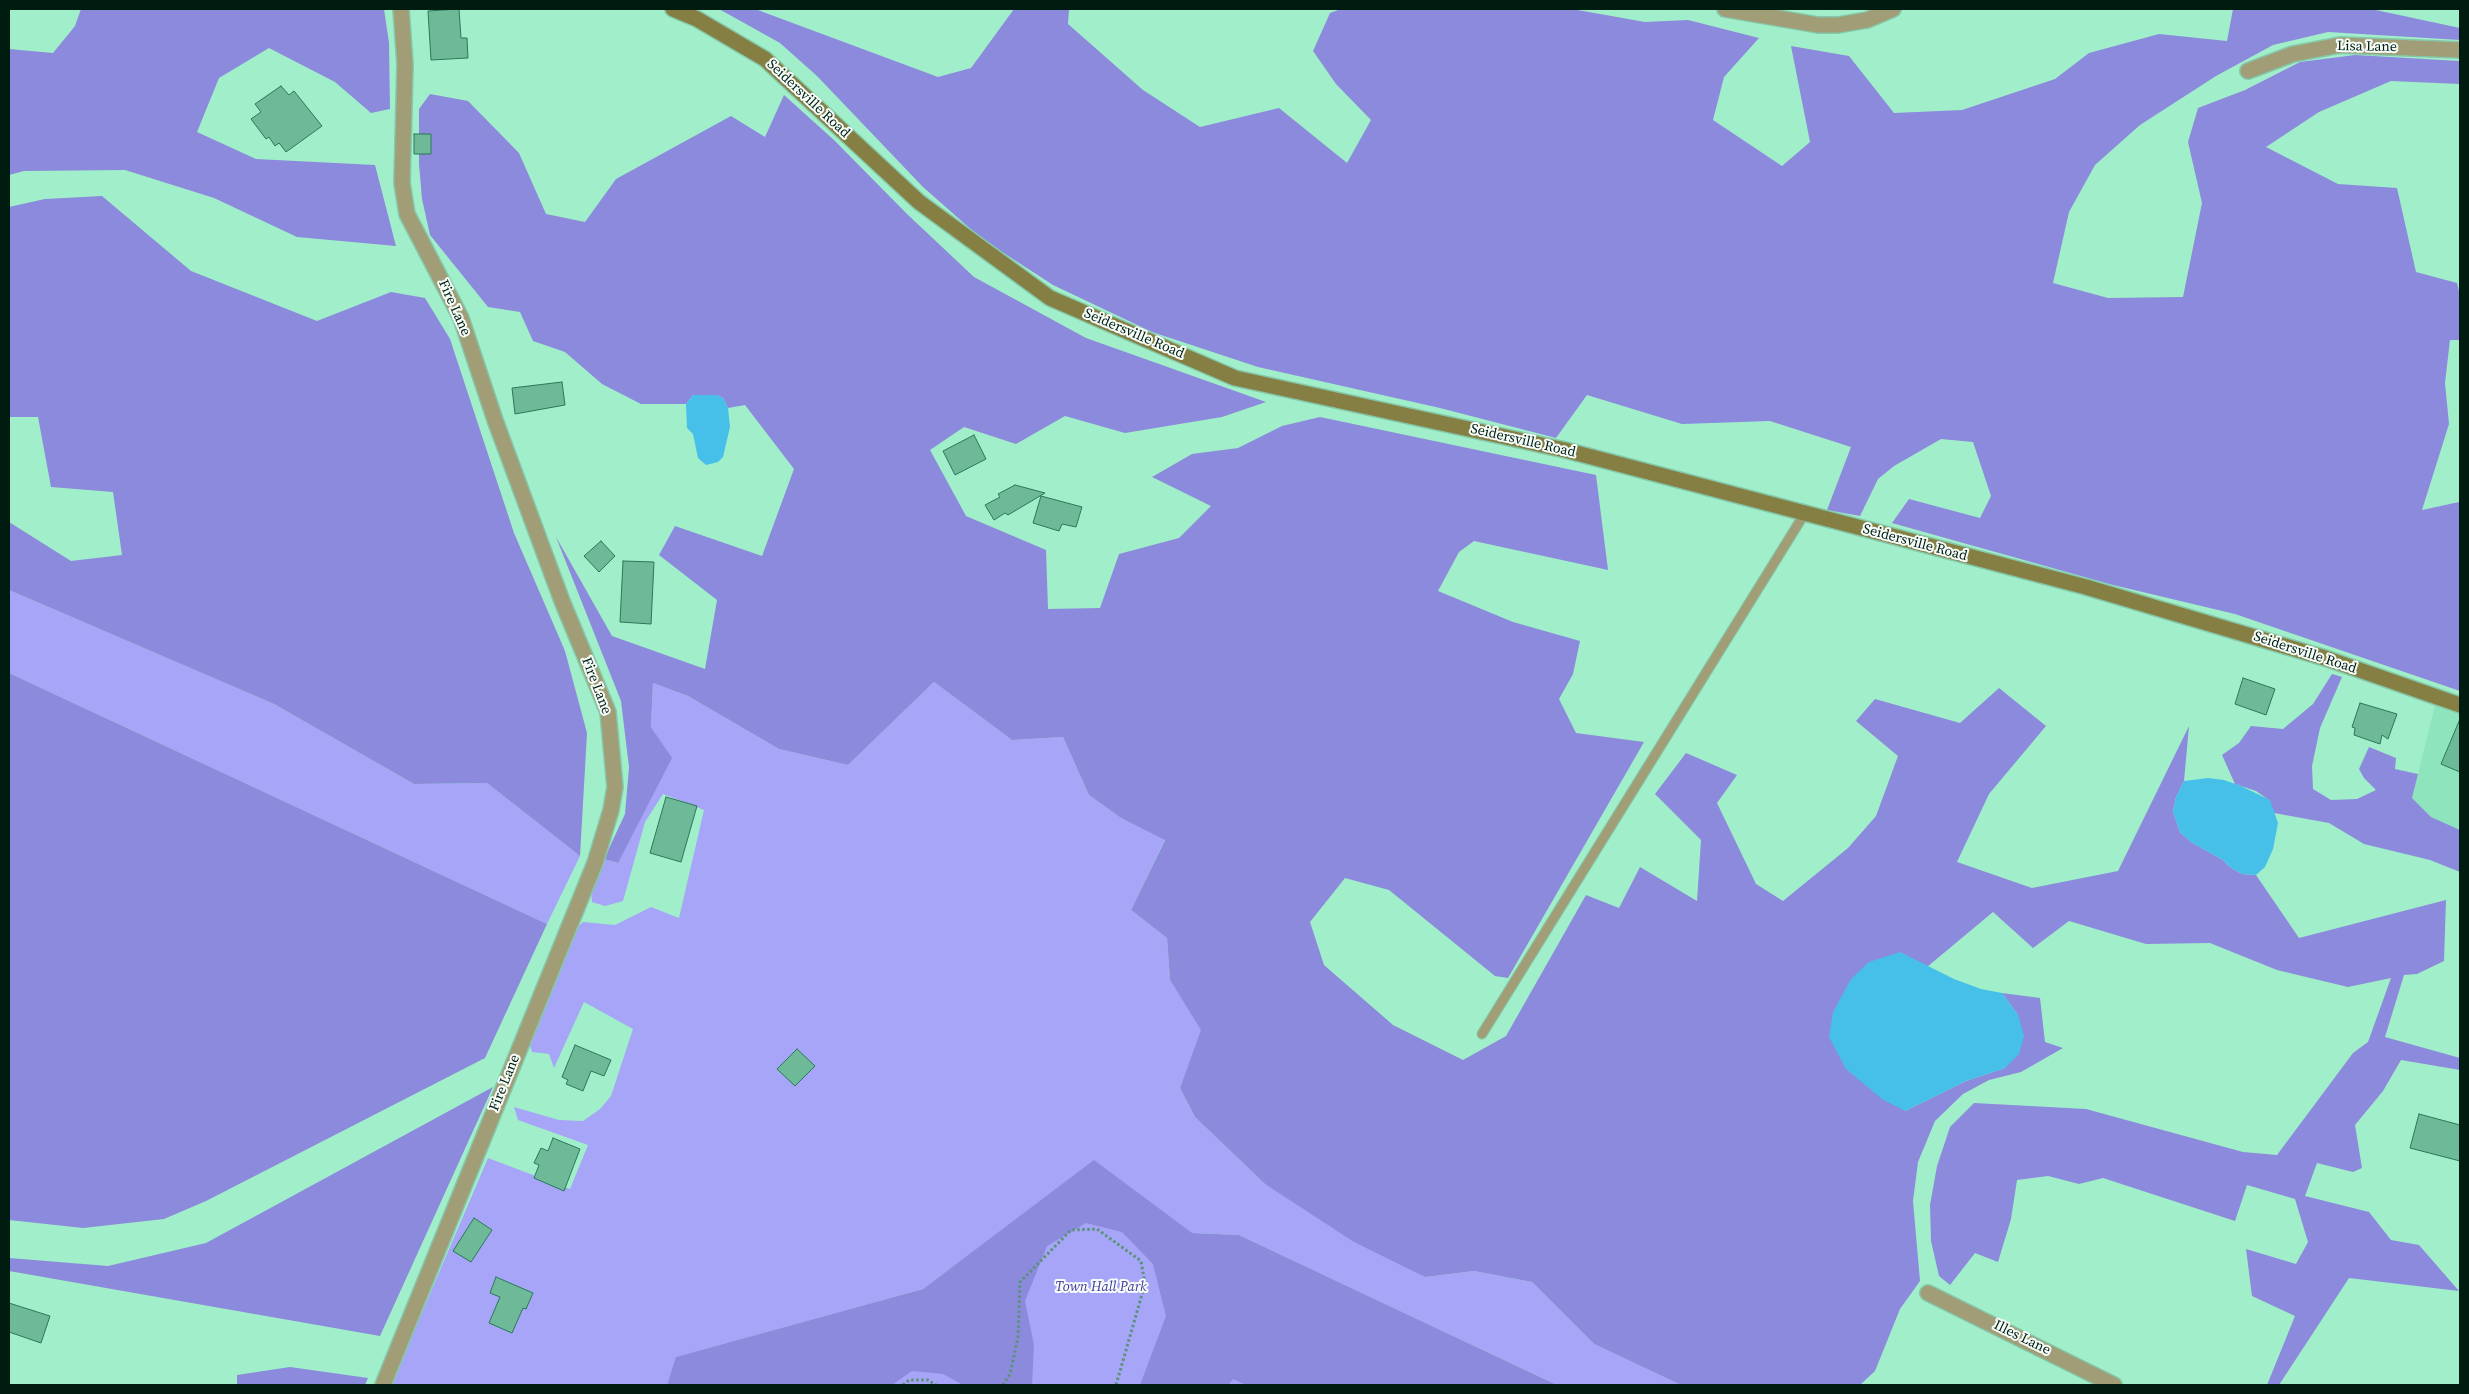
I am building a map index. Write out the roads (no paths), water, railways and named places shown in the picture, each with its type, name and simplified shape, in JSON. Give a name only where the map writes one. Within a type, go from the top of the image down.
[{"type":"street","name":"Fire Lane","points":[[383,1385],[595,863],[611,810],[615,788],[608,712],[552,574],[495,420],[462,318],[407,214],[402,183],[405,64],[402,9]]},
{"type":"street","name":"Seidersville Road","points":[[673,9],[697,19],[765,59],[919,202],[1050,298],[1235,378],[1565,450],[2086,587],[2325,658],[2460,705]]},
{"type":"street","points":[[1725,9],[1824,25],[1868,20],[1894,9]]},
{"type":"street","name":"Lisa Lane","points":[[2248,71],[2293,54],[2340,45],[2460,50]]},
{"type":"street","name":"Illes Lane","points":[[1928,1293],[2114,1385]]},
{"type":"lane","points":[[1482,1034],[1805,513]]},
{"type":"park label","name":"Town Hall Park","points":[[1101,1287]]}]
